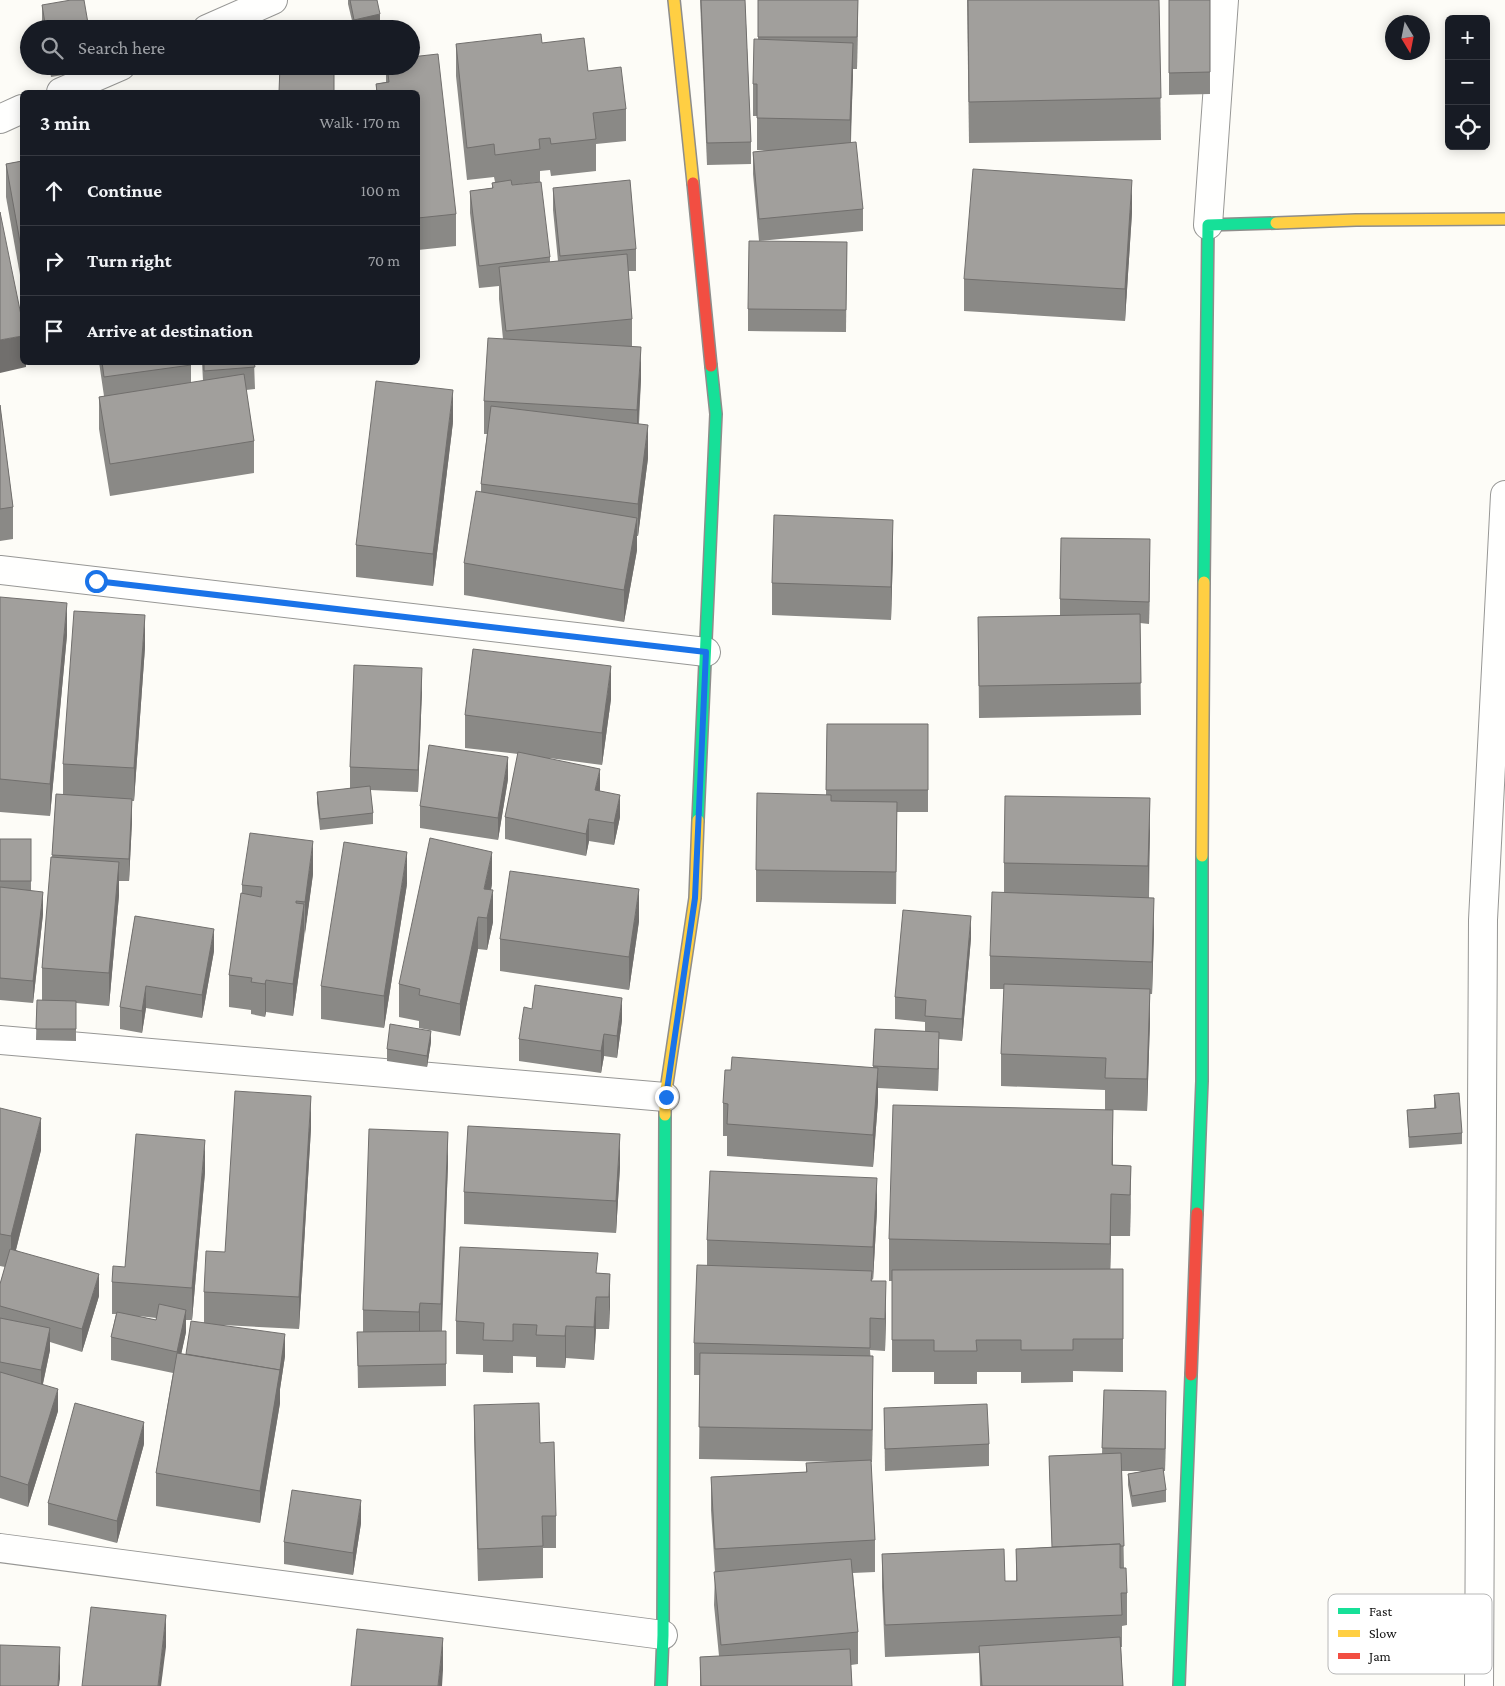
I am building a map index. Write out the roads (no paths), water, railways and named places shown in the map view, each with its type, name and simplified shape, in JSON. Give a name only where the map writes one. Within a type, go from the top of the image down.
[{"type":"street","points":[[227,20],[273,0]]},
{"type":"street","points":[[661,1686],[663,1635],[666,1097],[695,898],[716,414],[674,0]]},
{"type":"street","points":[[1179,1686],[1202,1081],[1202,757],[1208,226],[1224,0]]},
{"type":"street","points":[[66,90],[100,75]]},
{"type":"street","points":[[0,119],[20,110]]},
{"type":"street","points":[[1208,226],[1356,220],[1505,219]]},
{"type":"street","points":[[1481,1594],[1494,919],[1505,510]]},
{"type":"street","points":[[0,570],[706,652]]},
{"type":"street","points":[[0,1040],[666,1097]]},
{"type":"street","points":[[0,1548],[663,1635]]}]
